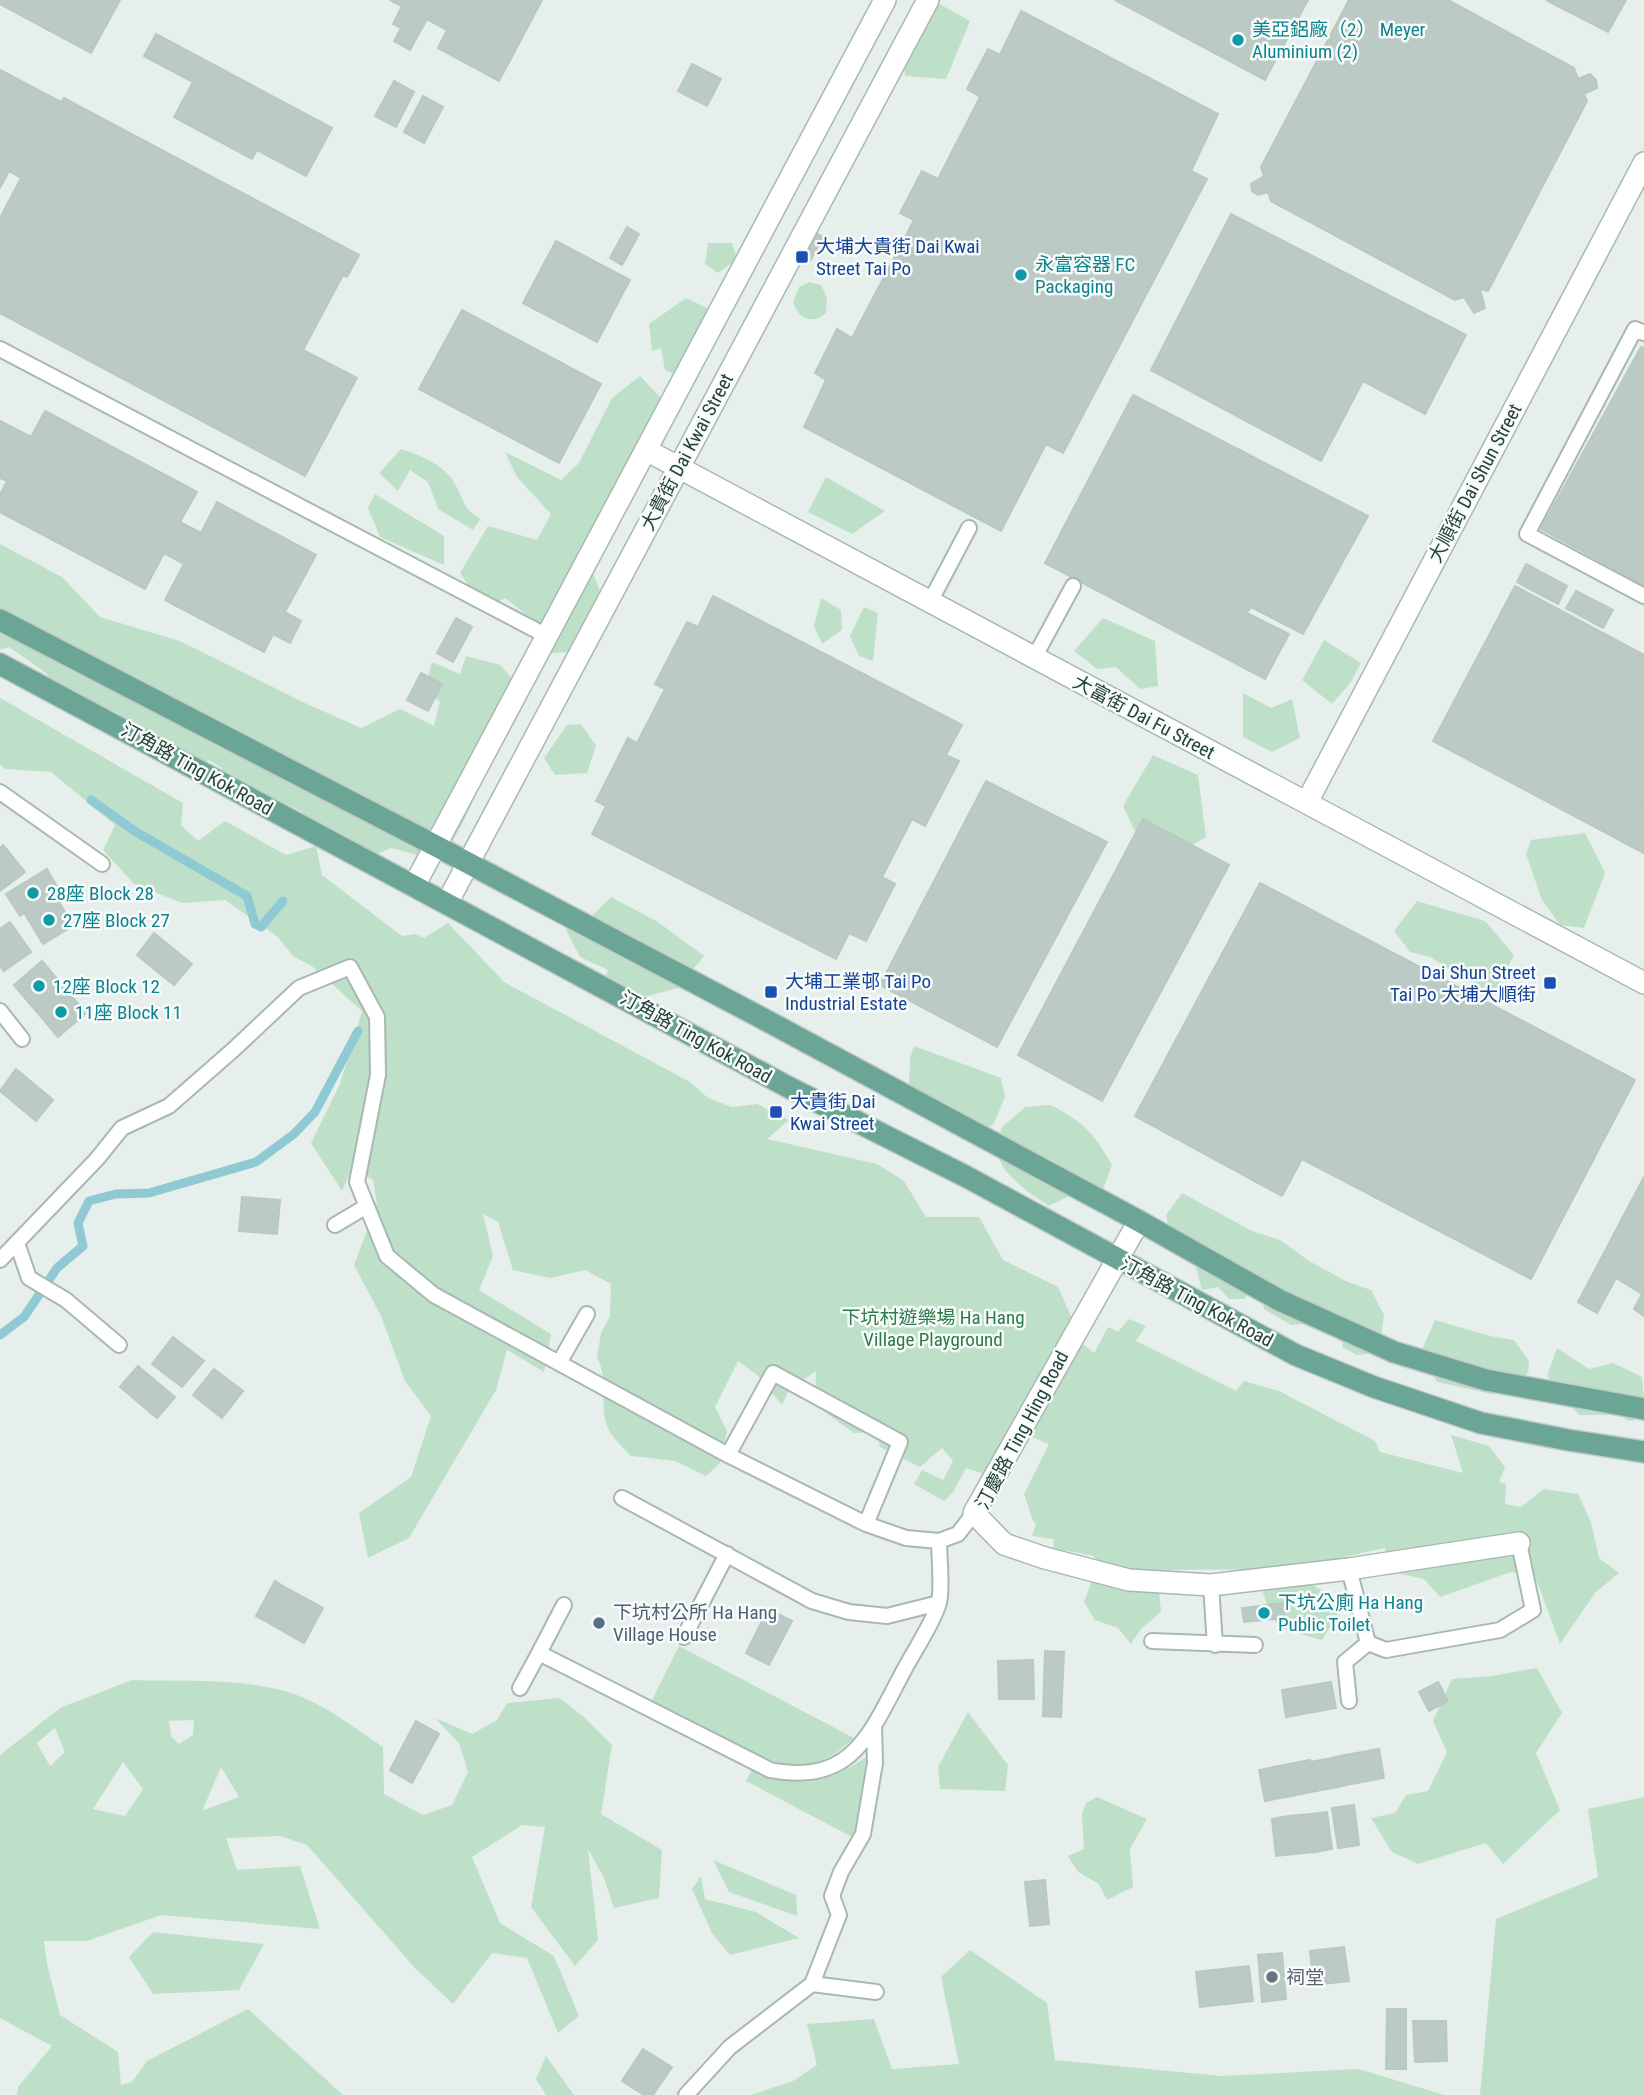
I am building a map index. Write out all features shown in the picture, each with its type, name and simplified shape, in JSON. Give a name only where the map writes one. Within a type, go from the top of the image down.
[{"type":"main road","name":"汀角路 Ting Kok Road","points":[[0,620],[468,863],[1139,1221],[1279,1300],[1394,1352],[1486,1380],[1644,1409]]},
{"type":"main road","name":"汀角路 Ting Kok Road","points":[[0,664],[790,1088],[965,1176],[1296,1355],[1374,1388],[1480,1423],[1644,1452]]},
{"type":"street","name":"大貴街 Dai Kwai Street","points":[[414,886],[885,0]]},
{"type":"street","name":"大貴街 Dai Kwai Street","points":[[447,903],[928,0]]},
{"type":"street","name":"大順街 Dai Shun Street","points":[[1307,802],[1644,163]]},
{"type":"street","name":"大富街 Dai Fu Street","points":[[646,450],[1644,983]]},
{"type":"street","name":"汀慶路 Ting Hing Road","points":[[1139,1221],[974,1513],[1004,1544],[1045,1558],[1129,1580],[1211,1585],[1349,1569],[1519,1543]]},
{"type":"lane","points":[[1644,334],[1635,329],[1527,534],[1644,596]]},
{"type":"lane","points":[[0,349],[547,636]]},
{"type":"lane","points":[[930,602],[969,528]]},
{"type":"lane","points":[[1034,658],[1073,586]]},
{"type":"lane","points":[[0,792],[102,864]]},
{"type":"lane","points":[[0,1260],[97,1159],[122,1128],[169,1107],[299,988],[350,968],[377,1017],[378,1075],[358,1182],[387,1256],[434,1294],[727,1455],[866,1524],[906,1538],[939,1541],[958,1534],[974,1513]]},
{"type":"lane","points":[[0,1011],[22,1039]]},
{"type":"lane","points":[[335,1225],[367,1206]]},
{"type":"lane","points":[[17,1243],[29,1278],[66,1300],[119,1345]]},
{"type":"lane","points":[[559,1363],[587,1314]]},
{"type":"lane","points":[[727,1455],[773,1373],[900,1442],[866,1524]]},
{"type":"lane","points":[[622,1498],[812,1601],[849,1612],[887,1616],[939,1603]]},
{"type":"lane","points":[[539,1653],[770,1770],[795,1775],[821,1770],[840,1763],[856,1749],[874,1726],[939,1603],[939,1541]]},
{"type":"lane","points":[[1368,1643],[1386,1650],[1500,1630],[1533,1610],[1519,1543]]},
{"type":"lane","points":[[684,1637],[727,1555]]},
{"type":"lane","points":[[1349,1569],[1368,1643]]},
{"type":"lane","points":[[1211,1585],[1214,1645]]},
{"type":"lane","points":[[520,1688],[564,1605]]},
{"type":"lane","points":[[1152,1641],[1255,1645]]},
{"type":"lane","points":[[1349,1701],[1345,1662],[1368,1643]]},
{"type":"lane","points":[[687,2095],[730,2047],[812,1984],[839,1914],[832,1896],[841,1872],[863,1834],[875,1763],[874,1726]]},
{"type":"lane","points":[[812,1984],[876,1992]]},
{"type":"green space","points":[[932,0],[970,21],[946,79],[905,76],[902,44]]},
{"type":"green space","points":[[708,243],[732,243],[737,259],[718,273],[705,264]]},
{"type":"green space","points":[[809,282],[821,285],[827,298],[826,313],[816,319],[802,316],[793,302],[799,287]]},
{"type":"green space","points":[[686,298],[711,310],[683,378],[665,370],[661,348],[652,351],[649,324]]},
{"type":"green space","points":[[640,376],[667,404],[664,443],[632,479],[593,573],[600,591],[570,652],[540,654],[537,623],[505,598],[485,609],[460,573],[488,526],[537,540],[551,514],[517,477],[505,452],[561,480],[579,463],[612,398]]},
{"type":"green space","points":[[401,449],[445,471],[466,507],[480,519],[473,530],[438,509],[428,482],[410,470],[398,491],[379,473]]},
{"type":"green space","points":[[826,477],[885,511],[852,534],[808,512]]},
{"type":"green space","points":[[375,494],[444,536],[444,565],[380,537],[368,508]]},
{"type":"green space","points":[[0,544],[62,577],[100,617],[180,641],[361,728],[400,709],[434,726],[440,702],[425,688],[432,662],[460,674],[466,656],[500,665],[524,692],[513,723],[487,746],[481,778],[471,805],[442,859],[391,848],[358,863],[313,836],[301,811],[274,798],[265,808],[216,783],[222,768],[209,760],[195,772],[58,696],[46,673],[9,647],[0,650]]},
{"type":"green space","points":[[821,598],[841,610],[842,630],[822,644],[814,626]]},
{"type":"green space","points":[[864,607],[878,613],[873,661],[859,656],[850,636]]},
{"type":"green space","points":[[1103,618],[1155,641],[1158,686],[1140,689],[1116,667],[1097,669],[1074,651]]},
{"type":"green space","points":[[1324,640],[1361,663],[1351,682],[1332,704],[1302,680]]},
{"type":"green space","points":[[1243,693],[1271,708],[1292,699],[1300,738],[1272,752],[1243,737]]},
{"type":"green space","name":"下坑村遊樂場 Ha Hang Village Playground","points":[[0,698],[183,803],[181,825],[198,841],[225,821],[286,855],[316,846],[322,875],[402,936],[415,934],[424,938],[448,923],[504,982],[690,1082],[708,1098],[732,1107],[757,1104],[789,1120],[767,1139],[877,1164],[904,1181],[926,1217],[979,1217],[1003,1260],[1058,1287],[1084,1345],[1094,1353],[1108,1327],[1118,1332],[1129,1319],[1146,1326],[1136,1341],[1236,1391],[1244,1381],[1279,1391],[1375,1441],[1380,1452],[1463,1473],[1451,1435],[1489,1446],[1505,1467],[1499,1482],[1506,1484],[1505,1504],[1521,1507],[1544,1489],[1578,1494],[1591,1522],[1599,1558],[1619,1573],[1595,1593],[1560,1644],[1535,1576],[1511,1572],[1440,1597],[1424,1579],[1388,1571],[1385,1548],[1289,1569],[1165,1570],[1159,1591],[1161,1612],[1140,1630],[1131,1644],[1118,1628],[1095,1620],[1084,1602],[1099,1562],[1093,1556],[1053,1548],[1054,1539],[1032,1536],[1036,1524],[1024,1494],[1049,1444],[1032,1437],[987,1475],[966,1468],[953,1492],[944,1501],[914,1484],[922,1470],[943,1480],[953,1461],[942,1448],[920,1467],[880,1447],[876,1427],[873,1432],[854,1433],[815,1405],[816,1371],[789,1390],[782,1405],[756,1374],[738,1361],[715,1407],[727,1431],[720,1463],[706,1476],[675,1461],[631,1456],[613,1437],[606,1422],[601,1366],[597,1358],[601,1333],[610,1316],[611,1284],[585,1270],[550,1278],[513,1270],[498,1222],[483,1214],[493,1256],[479,1290],[551,1334],[544,1372],[507,1350],[496,1390],[409,1538],[368,1558],[359,1513],[411,1477],[431,1416],[405,1381],[381,1316],[354,1265],[377,1204],[373,1180],[352,1168],[342,1191],[311,1143],[340,1084],[362,1011],[313,967],[293,956],[278,937],[225,900],[182,903],[134,884],[103,850],[115,825],[51,772],[5,769],[0,765]]},
{"type":"green space","points":[[581,724],[596,746],[587,773],[555,775],[544,758],[567,725]]},
{"type":"green space","points":[[1153,755],[1198,775],[1206,837],[1162,862],[1143,848],[1123,806]]},
{"type":"green space","points":[[1585,833],[1605,873],[1584,928],[1560,925],[1542,900],[1526,854],[1531,840]]},
{"type":"green space","points":[[611,897],[658,922],[704,956],[678,988],[640,998],[605,980],[608,970],[580,957],[566,930],[589,919]]},
{"type":"green space","points":[[1417,901],[1485,921],[1514,955],[1493,995],[1430,957],[1410,952],[1394,931]]},
{"type":"green space","points":[[914,1046],[1001,1078],[1005,1097],[993,1125],[981,1129],[909,1089],[910,1058]]},
{"type":"green space","points":[[1050,1105],[1080,1123],[1093,1136],[1112,1165],[1102,1192],[1073,1194],[1049,1206],[1019,1184],[1001,1163],[1001,1128],[1025,1107]]},
{"type":"green space","points":[[1182,1193],[1252,1231],[1280,1240],[1309,1261],[1348,1282],[1371,1290],[1384,1315],[1379,1353],[1357,1355],[1342,1347],[1345,1336],[1307,1307],[1303,1324],[1291,1325],[1264,1309],[1264,1298],[1251,1290],[1244,1299],[1229,1299],[1218,1287],[1202,1290],[1194,1259],[1173,1248],[1166,1215]]},
{"type":"green space","points":[[1435,1320],[1514,1340],[1529,1361],[1528,1372],[1513,1392],[1495,1388],[1492,1394],[1437,1382],[1421,1352]]},
{"type":"green space","points":[[1557,1348],[1589,1369],[1613,1363],[1642,1377],[1644,1401],[1633,1421],[1626,1420],[1619,1411],[1611,1415],[1579,1415],[1547,1376]]},
{"type":"green space","points":[[1308,1582],[1344,1604],[1322,1640],[1280,1626],[1270,1612],[1261,1586]]},
{"type":"green space","points":[[679,1646],[854,1738],[820,1761],[804,1765],[788,1764],[755,1755],[651,1702]]},
{"type":"green space","points":[[1537,1668],[1562,1713],[1536,1753],[1560,1810],[1503,1864],[1486,1843],[1418,1864],[1392,1852],[1371,1818],[1395,1813],[1406,1795],[1428,1791],[1447,1752],[1433,1721],[1452,1679]]},
{"type":"green space","points":[[132,1680],[235,1683],[294,1694],[329,1711],[383,1747],[384,1794],[423,1815],[452,1805],[468,1772],[459,1743],[435,1718],[472,1734],[497,1720],[507,1703],[560,1698],[612,1745],[601,1814],[662,1850],[659,1898],[614,1908],[604,1878],[588,1849],[598,1940],[575,1966],[531,1907],[545,1827],[522,1825],[472,1857],[500,1923],[554,1956],[579,2016],[558,2033],[527,1958],[492,1953],[453,2004],[414,1967],[307,1845],[280,1836],[226,1838],[237,1870],[300,1866],[320,1929],[161,1915],[87,1941],[44,1941],[60,2015],[118,2052],[121,2085],[132,2082],[147,2061],[248,2009],[343,2095],[17,2095],[18,2087],[52,2046],[0,2018],[0,1755],[60,1708]],"holes":[[[194,1720],[193,1735],[179,1744],[171,1736],[169,1721]],[[55,1728],[65,1752],[50,1766],[37,1743]],[[123,1762],[143,1789],[125,1816],[93,1809]],[[221,1767],[239,1797],[203,1809]]]},
{"type":"green space","points":[[968,1712],[1008,1765],[1005,1791],[940,1789],[938,1767]]},
{"type":"green space","points":[[866,1757],[865,1781],[854,1838],[746,1781],[752,1769],[783,1780],[811,1781],[838,1773]]},
{"type":"green space","points":[[1097,1797],[1147,1819],[1130,1849],[1133,1887],[1107,1900],[1099,1884],[1078,1872],[1068,1856],[1084,1849],[1082,1814],[1086,1803]]},
{"type":"green space","points":[[1644,1797],[1644,2095],[1480,2095],[1496,1919],[1598,1877],[1588,1809]]},
{"type":"green space","points":[[713,1860],[796,1895],[797,1916],[729,1892]]},
{"type":"green space","points":[[701,1876],[705,1899],[756,1912],[799,1938],[730,1955],[712,1933],[692,1889]]},
{"type":"green space","points":[[153,1932],[264,1944],[239,1990],[153,1994],[129,1957]]},
{"type":"green space","points":[[970,1950],[1047,2003],[1055,2060],[1221,2076],[1359,2069],[1444,2095],[751,2095],[793,2081],[817,2065],[807,2024],[874,2019],[892,2069],[959,2064],[941,1977]]},
{"type":"green space","points":[[546,2056],[574,2095],[546,2095],[536,2079]]},
{"type":"building","points":[[0,0],[120,0],[91,53],[0,4]]},
{"type":"building","points":[[390,0],[542,0],[499,81],[438,48],[447,30],[427,19],[410,50],[394,41],[401,28],[393,24],[402,6]]},
{"type":"building","name":"美亞鋁廠（2） Meyer Aluminium (2)","points":[[1115,0],[1308,0],[1265,80]]},
{"type":"building","points":[[1349,0],[1448,0],[1574,68],[1578,79],[1590,74],[1596,80],[1597,88],[1584,94],[1587,101],[1488,291],[1480,289],[1485,308],[1474,313],[1464,297],[1455,300],[1271,201],[1268,192],[1258,195],[1252,191],[1251,184],[1264,176],[1261,167]]},
{"type":"building","points":[[1546,0],[1626,0],[1608,32]]},
{"type":"building","name":"永富容器 FC Packaging","points":[[1021,11],[1218,114],[1191,171],[1207,179],[1063,453],[1046,444],[1001,531],[804,427],[826,380],[815,373],[837,329],[852,338],[914,220],[900,213],[922,171],[938,179],[980,97],[967,89],[988,49],[1000,55]]},
{"type":"building","points":[[156,34],[332,128],[306,176],[257,150],[252,159],[174,117],[193,82],[144,56]]},
{"type":"building","points":[[692,64],[721,79],[707,106],[678,91]]},
{"type":"building","points":[[0,70],[61,102],[64,98],[359,255],[347,277],[343,275],[303,350],[357,378],[305,476],[0,313],[0,218],[21,178],[9,171],[0,188]]},
{"type":"building","points":[[394,81],[414,92],[396,127],[375,116]]},
{"type":"building","points":[[423,96],[443,107],[424,143],[404,132]]},
{"type":"building","points":[[1231,214],[1466,335],[1425,414],[1363,381],[1321,461],[1151,370]]},
{"type":"building","points":[[627,227],[639,234],[622,265],[610,258]]},
{"type":"building","points":[[815,233],[823,237],[810,261],[802,257]]},
{"type":"building","points":[[556,241],[630,280],[597,342],[523,303]]},
{"type":"building","points":[[462,310],[601,384],[559,463],[419,389]]},
{"type":"building","points":[[1641,347],[1644,348],[1644,585],[1541,529]]},
{"type":"building","points":[[1133,395],[1368,516],[1303,634],[1251,607],[1247,613],[1289,634],[1265,679],[1045,563]]},
{"type":"building","points":[[45,411],[197,492],[180,522],[201,533],[217,502],[316,555],[285,612],[301,621],[290,643],[273,634],[264,652],[165,600],[184,564],[164,553],[145,589],[0,512],[0,495],[7,481],[0,478],[0,421],[31,437]]},
{"type":"building","points":[[1526,564],[1567,586],[1558,604],[1517,582]]},
{"type":"building","points":[[1515,586],[1644,655],[1644,799],[1621,841],[1433,741]]},
{"type":"building","points":[[1576,591],[1613,610],[1603,628],[1566,608]]},
{"type":"building","points":[[713,596],[962,725],[946,755],[959,761],[925,826],[912,819],[882,877],[895,884],[866,941],[849,933],[836,959],[592,834],[606,806],[596,801],[628,738],[637,743],[665,689],[655,684],[687,622],[698,627]]},
{"type":"building","points":[[456,618],[472,627],[453,662],[437,653]]},
{"type":"building","points":[[421,673],[442,684],[428,711],[407,700]]},
{"type":"building","points":[[986,781],[1107,842],[997,1047],[880,985]]},
{"type":"building","points":[[1644,799],[1644,853],[1621,841]]},
{"type":"building","points":[[1143,819],[1229,865],[1102,1101],[1018,1055]]},
{"type":"building","points":[[3,845],[25,872],[0,891],[0,848]]},
{"type":"building","name":"28座 Block 28","points":[[47,869],[60,892],[20,916],[6,894]]},
{"type":"building","points":[[1260,883],[1635,1080],[1531,1279],[1302,1159],[1282,1196],[1135,1116]]},
{"type":"building","name":"27座 Block 27","points":[[55,895],[73,926],[43,944],[25,914]]},
{"type":"building","points":[[10,922],[31,952],[4,971],[0,966],[0,929]]},
{"type":"building","points":[[154,933],[192,964],[174,985],[137,955]]},
{"type":"building","name":"12座 Block 12","points":[[42,961],[64,987],[36,1011],[14,985]]},
{"type":"building","name":"11座 Block 11","points":[[64,987],[86,1013],[58,1037],[36,1011]]},
{"type":"building","points":[[16,1069],[53,1100],[36,1121],[0,1091]]},
{"type":"building","points":[[1644,1177],[1644,1316],[1634,1309],[1642,1294],[1616,1278],[1597,1313],[1578,1302]]},
{"type":"building","points":[[242,1197],[280,1200],[277,1234],[239,1231]]},
{"type":"building","points":[[173,1337],[204,1361],[182,1387],[152,1364]]},
{"type":"building","points":[[138,1366],[175,1397],[157,1418],[120,1387]]},
{"type":"building","points":[[214,1369],[243,1391],[222,1418],[193,1395]]},
{"type":"building","points":[[275,1581],[288,1589],[269,1623],[256,1616]]},
{"type":"building","points":[[288,1589],[323,1608],[304,1643],[269,1623]]},
{"type":"building","name":"下坑公廁 Ha Hang Public Toilet","points":[[1284,1603],[1285,1618],[1244,1622],[1242,1608]]},
{"type":"building","points":[[768,1609],[792,1621],[769,1665],[746,1653]]},
{"type":"building","points":[[1045,1651],[1064,1652],[1061,1717],[1043,1716]]},
{"type":"building","points":[[1033,1660],[1034,1699],[999,1699],[998,1661]]},
{"type":"building","points":[[1331,1682],[1336,1708],[1286,1717],[1282,1690]]},
{"type":"building","points":[[1438,1682],[1448,1701],[1429,1711],[1419,1692]]},
{"type":"building","points":[[416,1721],[439,1734],[412,1783],[390,1770]]},
{"type":"building","points":[[1379,1749],[1384,1778],[1351,1784],[1345,1755]]},
{"type":"building","points":[[1345,1755],[1351,1784],[1333,1788],[1327,1759]]},
{"type":"building","points":[[1327,1759],[1333,1788],[1316,1791],[1310,1762]]},
{"type":"building","points":[[1310,1760],[1316,1791],[1286,1797],[1279,1766]]},
{"type":"building","points":[[1279,1766],[1286,1797],[1265,1801],[1259,1770]]},
{"type":"building","points":[[1354,1805],[1359,1845],[1338,1848],[1332,1808]]},
{"type":"building","points":[[1327,1812],[1332,1849],[1315,1852],[1310,1814]]},
{"type":"building","points":[[1310,1814],[1315,1852],[1293,1854],[1289,1816]]},
{"type":"building","points":[[1289,1816],[1293,1854],[1276,1856],[1272,1819]]},
{"type":"building","points":[[1045,1880],[1049,1924],[1030,1926],[1025,1882]]},
{"type":"building","points":[[1344,1947],[1349,1981],[1314,1985],[1310,1951]]},
{"type":"building","name":"祠堂","points":[[1282,1953],[1286,1999],[1262,2002],[1258,1955]]},
{"type":"building","points":[[1249,1966],[1253,2001],[1235,2003],[1231,1968]]},
{"type":"building","points":[[1231,1968],[1235,2003],[1200,2007],[1196,1972]]},
{"type":"building","points":[[1387,2009],[1406,2009],[1406,2069],[1386,2069]]},
{"type":"building","points":[[1413,2021],[1446,2021],[1447,2061],[1415,2062]]},
{"type":"building","points":[[643,2049],[672,2067],[653,2095],[644,2095],[622,2081]]},
{"type":"waterway","points":[[91,800],[136,832],[247,896],[255,924],[261,927],[283,901]]},
{"type":"waterway","points":[[0,1335],[24,1317],[57,1268],[83,1246],[78,1223],[89,1201],[116,1194],[149,1193],[256,1162],[294,1134],[315,1112],[358,1031]]},
{"type":"place","name":"美亞鋁廠（2） Meyer Aluminium (2)","points":[[1238,40]]},
{"type":"place","name":"大埔大貴街 Dai Kwai Street Tai Po","points":[[802,257]]},
{"type":"place","name":"永富容器 FC Packaging","points":[[1021,275]]},
{"type":"place","name":"28座 Block 28","points":[[33,893]]},
{"type":"place","name":"27座 Block 27","points":[[49,920]]},
{"type":"place","name":"Dai Shun Street Tai Po 大埔大順街","points":[[1550,983]]},
{"type":"place","name":"12座 Block 12","points":[[39,986]]},
{"type":"place","name":"大埔工業邨 Tai Po Industrial Estate","points":[[771,992]]},
{"type":"place","name":"11座 Block 11","points":[[61,1012]]},
{"type":"place","name":"大貴街 Dai Kwai Street","points":[[776,1112]]},
{"type":"place","name":"下坑公廁 Ha Hang Public Toilet","points":[[1264,1613]]},
{"type":"place","name":"下坑村公所 Ha Hang Village House","points":[[599,1623]]},
{"type":"place","name":"祠堂","points":[[1272,1977]]}]
